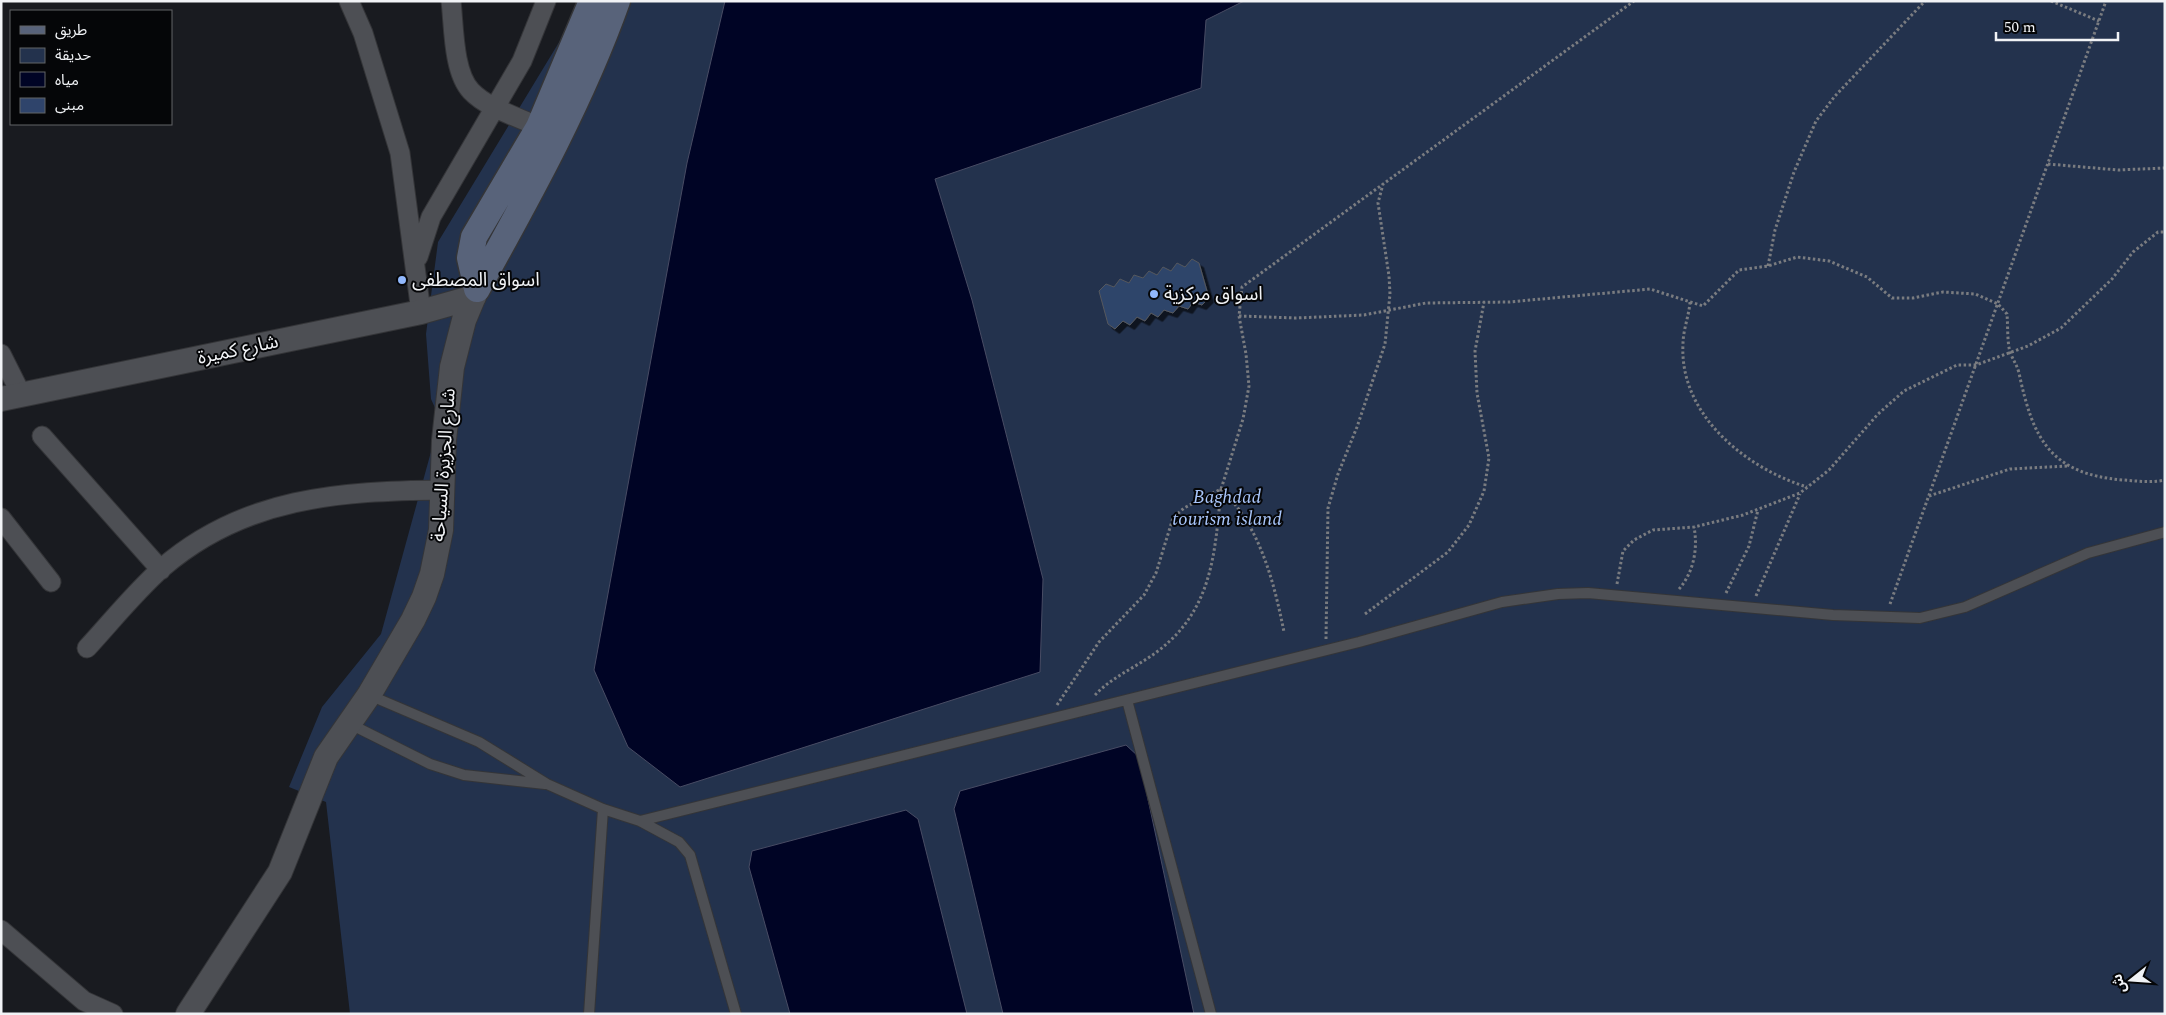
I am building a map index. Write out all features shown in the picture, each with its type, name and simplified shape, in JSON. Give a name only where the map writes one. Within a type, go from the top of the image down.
[{"type":"main road","points":[[476,293],[470,258],[474,237],[539,127],[592,1]]},
{"type":"main road","name":"شارع الجزيرة السياحة","points":[[476,293],[564,129],[617,1]]},
{"type":"street","points":[[349,1],[363,33],[400,153],[416,268],[420,312]]},
{"type":"street","points":[[451,1],[462,78],[476,96],[539,127]]},
{"type":"street","points":[[416,268],[431,217],[497,107],[525,54],[546,1]]},
{"type":"street","name":"شارع كميرة","points":[[11,397],[420,312],[476,293]]},
{"type":"street","name":"شارع الجزيرة السياحة","points":[[188,1014],[280,872],[326,757],[369,695],[413,620],[424,597],[438,550],[448,391],[457,343],[476,293]]},
{"type":"street","points":[[1,354],[11,397]]},
{"type":"street","points":[[42,436],[161,570]]},
{"type":"street","points":[[87,648],[161,570],[210,534],[269,509],[338,494],[443,490]]},
{"type":"street","points":[[1,518],[51,582]]},
{"type":"street","points":[[1,930],[84,1001],[113,1014]]},
{"type":"lane","points":[[640,821],[1327,650],[1502,602],[1558,594],[1615,596],[1833,615],[1920,618],[1965,608],[2088,554],[2165,532]]},
{"type":"lane","points":[[369,695],[479,742],[547,784],[603,809],[640,821],[679,842],[690,855],[736,1014]]},
{"type":"lane","points":[[1127,700],[1211,1014]]},
{"type":"lane","points":[[350,724],[430,764],[464,775],[547,784]]},
{"type":"lane","points":[[589,1014],[603,809]]},
{"type":"path","points":[[1085,710],[1094,695],[1108,681],[1136,667],[1166,644],[1180,630],[1199,601],[1212,571],[1221,489],[1242,418],[1249,386],[1246,354],[1239,316],[1242,287],[1634,1]]},
{"type":"path","points":[[1768,266],[1775,230],[1792,180],[1816,121],[1835,96],[1925,1]]},
{"type":"path","points":[[2050,1],[2099,21]]},
{"type":"path","points":[[1886,617],[2106,1]]},
{"type":"path","points":[[2048,164],[2118,170],[2165,168]]},
{"type":"path","points":[[1327,650],[1326,577],[1328,508],[1338,474],[1381,356],[1387,311],[1389,276],[1378,203],[1383,184]]},
{"type":"path","points":[[1615,596],[1622,551],[1634,540],[1653,530],[1694,527],[1758,510],[1800,493],[1829,470],[1878,414],[1904,391],[1957,365],[1976,365],[2028,346],[2061,328],[2107,284],[2134,252],[2158,232],[2165,232]]},
{"type":"path","points":[[1239,316],[1341,317],[1387,311],[1426,303],[1509,302],[1650,289],[1703,306],[1740,270],[1768,266],[1797,257],[1829,261],[1867,277],[1892,298],[1913,298],[1942,292],[1975,294],[1998,304],[2007,314],[2010,352],[2017,364],[2039,438],[2054,456],[2078,472],[2100,478],[2154,482],[2165,480]]},
{"type":"path","points":[[1364,614],[1448,552],[1469,525],[1484,491],[1490,458],[1477,393],[1475,352],[1484,302]]},
{"type":"path","points":[[1690,302],[1683,344],[1684,364],[1690,392],[1708,423],[1763,469],[1788,482],[1808,488]]},
{"type":"path","points":[[1929,496],[2010,469],[2068,466]]},
{"type":"path","points":[[1221,489],[1233,501],[1260,548],[1274,584],[1284,632]]},
{"type":"path","points":[[1045,720],[1098,642],[1144,595],[1156,573],[1173,518],[1184,508],[1221,489]]},
{"type":"path","points":[[1752,607],[1800,493]]},
{"type":"path","points":[[1721,604],[1749,546],[1758,510]]},
{"type":"path","points":[[1668,600],[1681,587],[1692,565],[1697,545],[1694,527]]},
{"type":"green space","name":"Baghdad tourism island","points":[[584,1],[2165,1],[2165,1014],[350,1014],[326,802],[289,787],[322,707],[381,634],[440,419],[431,399],[426,334],[438,242]]},
{"type":"water","points":[[725,1],[1244,1],[1206,20],[1201,88],[935,179],[972,300],[1043,579],[1040,672],[680,787],[628,747],[594,670],[687,163]]},
{"type":"water","points":[[1126,745],[1139,757],[1194,1014],[1003,1014],[954,809],[960,791]]},
{"type":"water","points":[[906,810],[918,819],[967,1014],[790,1014],[749,867],[752,851]]},
{"type":"building","name":"اسواق مركزية","points":[[1192,259],[1199,263],[1209,298],[1202,305],[1193,302],[1188,309],[1179,306],[1173,313],[1164,310],[1158,317],[1151,313],[1145,321],[1137,317],[1130,325],[1123,321],[1115,329],[1108,324],[1099,291],[1106,284],[1114,287],[1120,279],[1129,283],[1134,275],[1143,278],[1149,271],[1157,275],[1163,267],[1171,271],[1177,263],[1185,267]]},
{"type":"place","name":"اسواق المصطفى","points":[[402,280]]},
{"type":"place","name":"اسواق مركزية","points":[[1154,294]]}]
